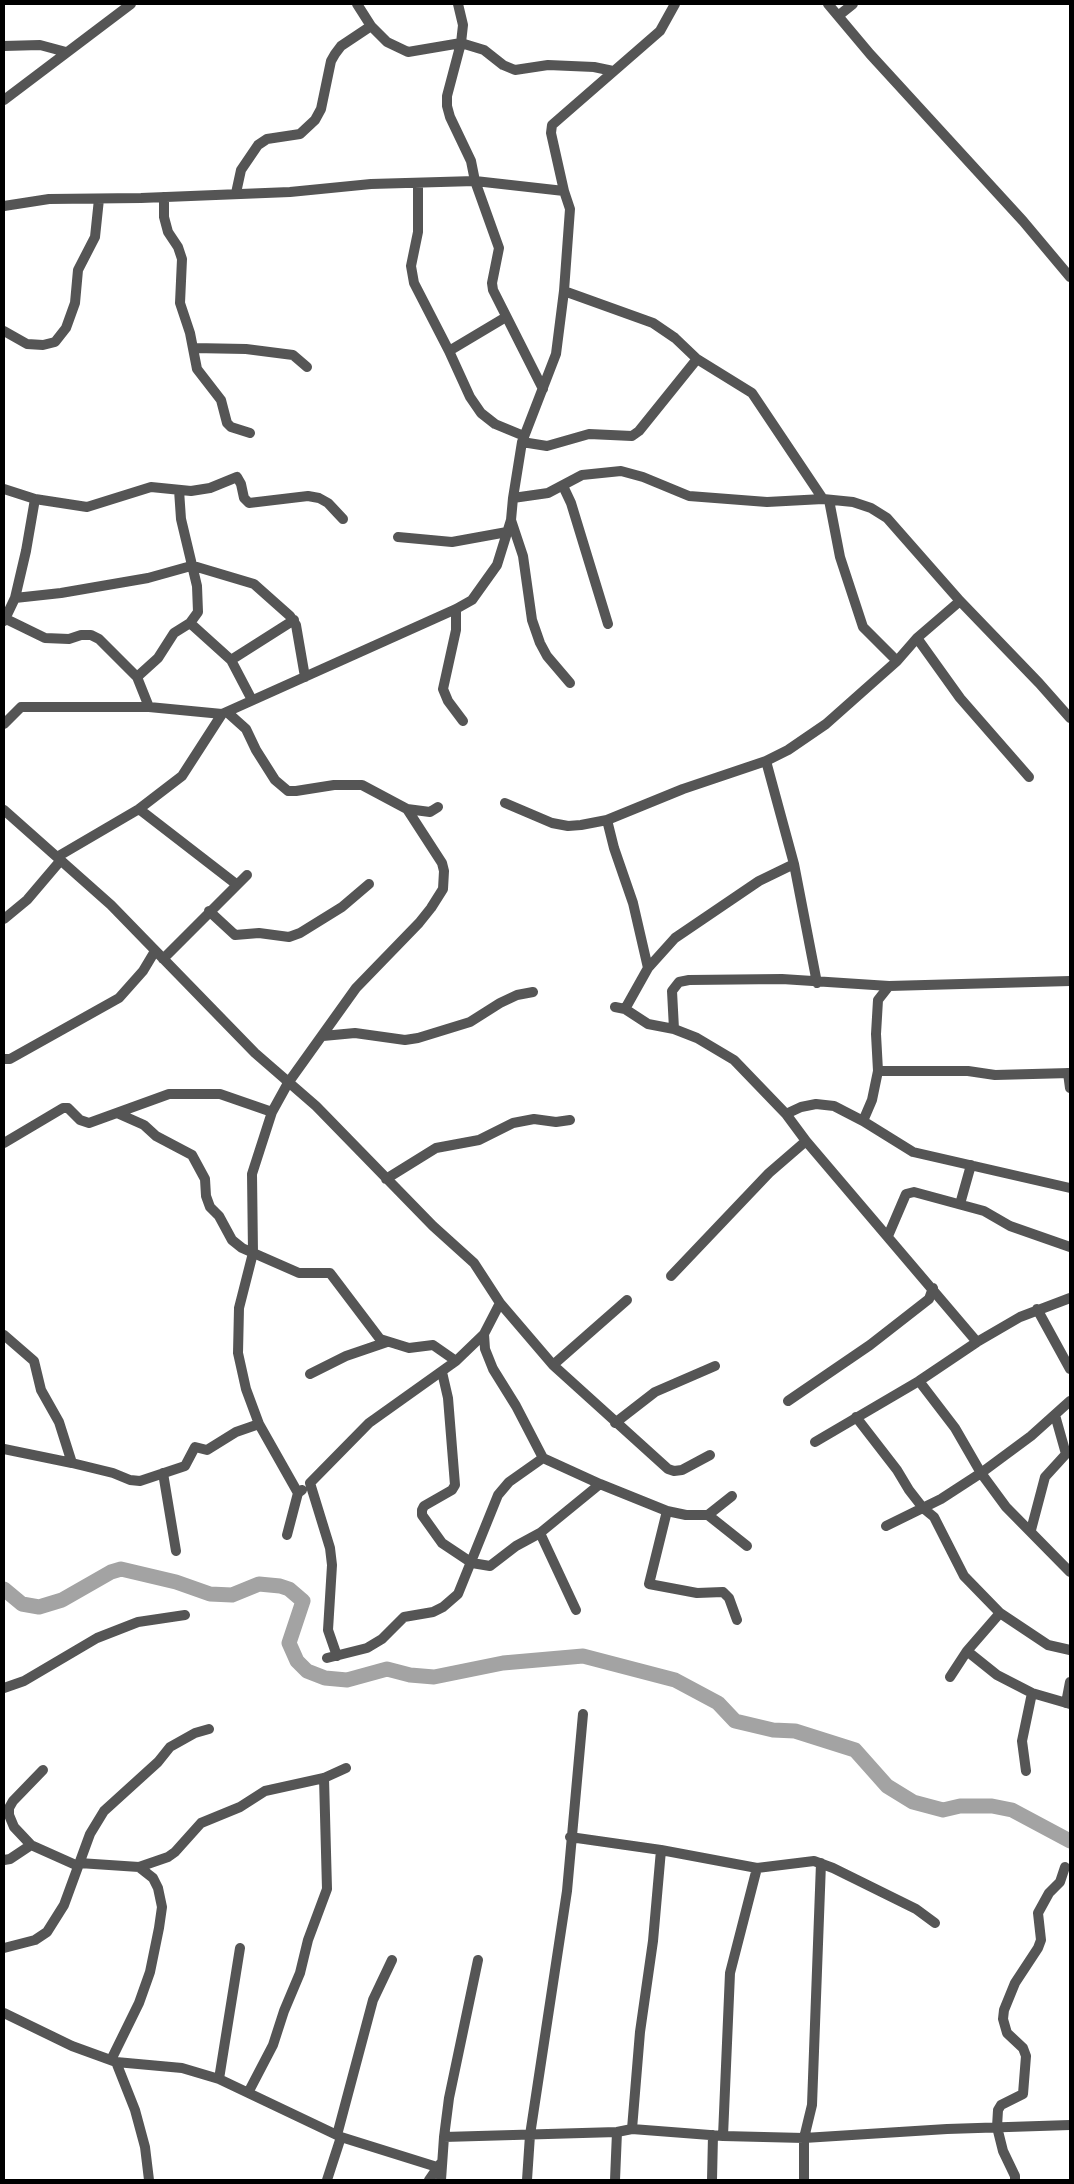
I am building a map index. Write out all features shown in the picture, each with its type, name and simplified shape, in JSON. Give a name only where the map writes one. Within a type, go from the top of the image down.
[{"type":"street","points":[[4,100],[131,4]]},
{"type":"street","points":[[357,4],[371,26],[387,42],[408,52],[462,43],[484,50],[503,65],[515,70],[548,65],[594,67],[614,71]]},
{"type":"street","points":[[458,4],[463,25],[462,43],[447,96],[447,106],[450,117],[467,148],[474,182],[499,248],[492,283],[498,302],[543,389]]},
{"type":"street","points":[[570,683],[547,656],[540,643],[532,620],[523,556],[512,520],[513,498],[523,439],[556,354],[564,291],[570,209],[564,191],[551,127],[660,31],[675,4]]},
{"type":"street","points":[[828,4],[1023,221],[1070,277]]},
{"type":"street","points":[[838,16],[853,4]]},
{"type":"street","points":[[236,193],[241,170],[258,145],[267,139],[300,134],[315,120],[321,109],[335,54],[341,46],[371,26]]},
{"type":"street","points":[[4,46],[40,45],[66,52]]},
{"type":"street","points":[[4,206],[49,199],[164,197],[418,183],[474,182],[564,191]]},
{"type":"street","points":[[418,183],[418,232],[411,266],[414,283],[470,397],[481,413],[495,424],[523,439],[547,446],[590,434],[632,436],[639,431],[697,359]]},
{"type":"street","points":[[164,197],[164,217],[168,232],[178,247],[182,259],[180,303],[193,348],[196,369],[221,400],[227,423],[231,427],[250,433]]},
{"type":"street","points":[[4,331],[27,344],[43,345],[55,342],[66,328],[75,304],[78,270],[95,237],[99,199]]},
{"type":"street","points":[[564,291],[653,323],[675,338],[697,359],[752,393],[826,499],[840,557],[863,627],[897,661]]},
{"type":"street","points":[[449,351],[506,317]]},
{"type":"street","points":[[193,348],[246,349],[293,355],[307,366]]},
{"type":"street","points":[[513,498],[548,493],[582,475],[621,471],[643,477],[689,496],[721,500],[768,502],[826,499],[853,502],[871,508],[887,518],[960,601],[1070,718]]},
{"type":"street","points":[[4,489],[35,499],[87,507],[151,487],[179,490],[205,489],[237,478],[241,484],[244,498],[249,503],[308,496],[319,498],[336,510],[343,519]]},
{"type":"street","points":[[563,486],[571,503],[608,624]]},
{"type":"street","points":[[138,677],[158,658],[174,633],[190,622],[198,612],[198,600],[181,519],[179,490]]},
{"type":"street","points":[[35,499],[16,598],[4,619],[53,640],[81,635],[91,635],[99,639],[138,677],[149,707]]},
{"type":"street","points":[[4,724],[21,707],[149,707],[224,713],[456,609],[472,600],[486,583],[497,564],[512,520]]},
{"type":"street","points":[[398,537],[452,542],[507,532]]},
{"type":"street","points":[[16,598],[41,596],[148,578],[191,566],[254,584],[294,620],[305,677]]},
{"type":"street","points":[[505,803],[552,823],[568,826],[607,820],[683,789],[766,761],[788,750],[826,724],[897,661],[917,638],[960,601]]},
{"type":"street","points":[[456,609],[456,630],[443,689],[448,701],[463,721]]},
{"type":"street","points":[[231,660],[294,620]]},
{"type":"street","points":[[190,622],[231,660],[252,700]]},
{"type":"street","points":[[917,638],[966,705],[1029,777]]},
{"type":"street","points":[[224,713],[246,729],[256,750],[275,780],[288,791],[296,792],[334,785],[362,785],[407,808],[430,812],[438,806]]},
{"type":"street","points":[[4,919],[28,900],[59,859],[139,809],[182,776],[224,713]]},
{"type":"street","points":[[766,761],[794,864],[817,983]]},
{"type":"street","points":[[298,1493],[259,1424],[246,1390],[238,1353],[239,1308],[253,1253],[252,1174],[272,1112],[288,1083],[356,988],[419,923],[431,908],[442,889],[444,871],[442,863],[407,808]]},
{"type":"street","points":[[139,809],[236,884]]},
{"type":"street","points":[[4,810],[111,905],[255,1053],[316,1106],[386,1179],[474,1263],[500,1303],[553,1364],[615,1423],[668,1469],[674,1471],[682,1470],[710,1455]]},
{"type":"street","points":[[607,820],[614,848],[633,903],[648,968]]},
{"type":"street","points":[[625,1009],[648,968],[675,938],[759,881],[794,864]]},
{"type":"street","points":[[163,959],[247,875]]},
{"type":"street","points":[[209,911],[234,935],[259,933],[289,937],[300,933],[342,908],[369,884]]},
{"type":"street","points":[[4,1059],[10,1059],[119,998],[143,971],[155,950]]},
{"type":"street","points":[[674,1029],[671,999],[672,991],[679,982],[727,978],[782,979],[817,983],[889,986],[1070,981]]},
{"type":"street","points":[[863,1121],[872,1100],[878,1071],[876,1034],[878,1000],[889,986]]},
{"type":"street","points":[[323,1036],[355,1033],[405,1040],[418,1038],[470,1022],[500,1003],[517,995],[533,992]]},
{"type":"street","points":[[614,1007],[625,1009],[644,1022],[674,1029],[697,1038],[734,1060],[786,1114],[806,1141],[933,1288],[967,1333],[977,1342]]},
{"type":"street","points":[[878,1071],[968,1071],[995,1075],[1069,1073],[1070,1088]]},
{"type":"street","points":[[4,1142],[63,1108],[68,1108],[85,1123],[170,1094],[220,1094],[272,1112]]},
{"type":"street","points":[[786,1114],[800,1107],[816,1104],[834,1106],[863,1121],[913,1152],[1070,1188]]},
{"type":"street","points":[[117,1113],[144,1125],[156,1136],[192,1155],[205,1179],[206,1196],[210,1207],[219,1216],[232,1240],[253,1253],[299,1273],[330,1273],[373,1332],[387,1342],[409,1348],[433,1346],[456,1361]]},
{"type":"street","points":[[386,1179],[421,1155],[436,1148],[479,1140],[513,1123],[534,1119],[556,1122],[570,1120]]},
{"type":"street","points":[[671,1276],[757,1184],[806,1141]]},
{"type":"street","points":[[960,1204],[971,1165]]},
{"type":"street","points":[[888,1236],[906,1194],[910,1192],[984,1211],[1010,1226],[1070,1247]]},
{"type":"street","points":[[788,1401],[870,1345],[929,1299],[933,1288]]},
{"type":"street","points":[[929,1299],[941,1298]]},
{"type":"street","points":[[815,1442],[919,1381],[977,1342],[1038,1310],[1070,1298]]},
{"type":"street","points":[[553,1364],[627,1300]]},
{"type":"street","points":[[287,1535],[298,1493],[369,1423],[456,1361],[484,1334],[500,1303]]},
{"type":"street","points":[[1038,1310],[1070,1369]]},
{"type":"street","points":[[4,1334],[34,1361],[41,1390],[59,1422],[72,1463]]},
{"type":"street","points":[[484,1334],[485,1349],[493,1369],[516,1406],[543,1458],[600,1484],[667,1511],[686,1515],[708,1515],[732,1496]]},
{"type":"street","points":[[310,1374],[346,1356],[387,1342]]},
{"type":"street","points":[[615,1423],[655,1392],[715,1366]]},
{"type":"street","points":[[442,1372],[448,1398],[455,1485],[452,1490],[424,1506],[422,1514],[442,1542],[472,1563],[493,1564],[516,1546],[540,1532],[600,1484]]},
{"type":"street","points":[[919,1381],[955,1428],[980,1473],[1006,1507],[1031,1530],[1070,1572]]},
{"type":"street","points":[[886,1526],[923,1508],[980,1473],[1032,1436],[1070,1401]]},
{"type":"street","points":[[1031,1530],[1045,1477],[1066,1454],[1055,1415]]},
{"type":"street","points":[[856,1417],[897,1470],[909,1490],[941,1527],[955,1561],[964,1576],[1000,1613],[1048,1645],[1070,1650]]},
{"type":"street","points":[[4,1450],[113,1472],[135,1481],[184,1466],[194,1448],[207,1450],[236,1432],[259,1424]]},
{"type":"street","points":[[310,1483],[330,1548],[332,1565],[328,1630],[332,1657],[367,1648],[382,1639],[404,1617],[433,1612],[443,1607],[458,1594],[502,1488],[543,1458]]},
{"type":"street","points":[[163,1473],[176,1550]]},
{"type":"street","points":[[667,1511],[649,1584],[697,1593],[723,1592],[729,1598],[737,1620]]},
{"type":"street","points":[[708,1515],[747,1546]]},
{"type":"street","points":[[540,1532],[576,1610]]},
{"type":"street","points":[[950,1677],[967,1651],[1000,1613]]},
{"type":"street","points":[[4,1688],[24,1681],[97,1638],[138,1622],[185,1615]]},
{"type":"street","points":[[967,1651],[996,1675],[1032,1693],[1068,1704],[1070,1682]]},
{"type":"street","points":[[1026,1771],[1022,1741],[1032,1693]]},
{"type":"street","points":[[527,2180],[530,2135],[567,1891],[570,1837],[583,1714]]},
{"type":"street","points":[[4,1948],[35,1940],[47,1932],[64,1905],[90,1834],[104,1811],[158,1762],[170,1747],[195,1733],[208,1729]]},
{"type":"street","points":[[43,1770],[9,1808],[9,1815],[14,1827],[31,1845],[79,1864],[139,1867],[168,1857],[202,1823],[240,1807],[265,1791],[324,1778],[346,1768]]},
{"type":"street","points":[[249,2091],[273,2045],[284,2011],[300,1973],[308,1940],[327,1889],[324,1778]]},
{"type":"street","points":[[570,1837],[661,1850],[757,1868],[814,1861],[916,1909],[935,1923]]},
{"type":"street","points":[[4,1860],[10,1859],[31,1845]]},
{"type":"street","points":[[632,2129],[640,2032],[653,1942],[661,1850]]},
{"type":"street","points":[[804,2180],[804,2138],[812,2105],[821,1863]]},
{"type":"street","points":[[139,1867],[153,1878],[158,1888],[162,1907],[150,1972],[139,2003],[113,2061],[135,2110],[145,2147],[150,2180]]},
{"type":"street","points":[[1015,2180],[1015,2176],[1003,2151],[998,2127],[999,2107],[1019,2097],[1025,2090],[1025,2052],[1007,2033],[1003,2020],[1004,2010],[1015,1983],[1038,1948],[1040,1940],[1038,1913],[1049,1893],[1060,1882],[1065,1867]]},
{"type":"street","points":[[712,2180],[718,2136],[730,1973],[757,1868]]},
{"type":"street","points":[[219,2078],[240,1948]]},
{"type":"street","points":[[326,2180],[374,2000],[392,1960]]},
{"type":"street","points":[[442,2180],[440,2164],[449,2098],[478,1960]]},
{"type":"street","points":[[4,2013],[72,2046],[113,2061],[182,2068],[219,2078],[339,2136],[440,2164]]},
{"type":"street","points":[[444,2137],[617,2132],[632,2129],[718,2136],[804,2138],[998,2127],[1070,2125]]},
{"type":"street","points":[[615,2180],[617,2132]]},
{"type":"street","points":[[430,2180],[440,2164]]},
{"type":"waterway","points":[[4,1589],[22,1604],[39,1607],[62,1600],[111,1572],[121,1569],[176,1582],[210,1594],[232,1595],[259,1584],[280,1586],[289,1589],[303,1601],[289,1643],[297,1661],[307,1671],[325,1678],[347,1680],[387,1669],[410,1675],[434,1677],[503,1663],[583,1656],[675,1680],[718,1703],[735,1721],[773,1730],[795,1731],[855,1750],[887,1786],[913,1802],[943,1810],[960,1806],[992,1806],[1012,1810],[1070,1841]]}]
